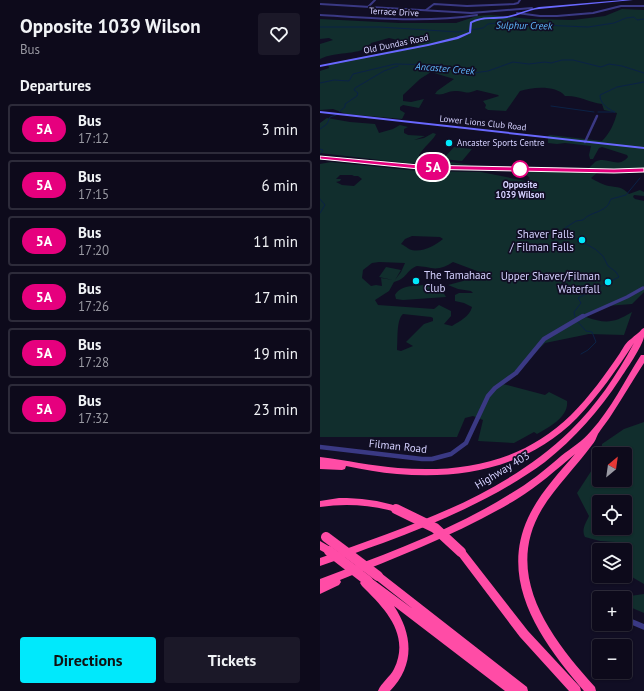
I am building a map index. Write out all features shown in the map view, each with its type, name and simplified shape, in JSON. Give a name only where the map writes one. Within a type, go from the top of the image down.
[{"type":"highway","points":[[320,466],[431,473],[457,472],[502,462],[527,452],[564,426],[585,404],[632,341],[643,332]]},
{"type":"highway","name":"Highway 403","points":[[320,562],[403,531],[458,508],[500,487],[538,462],[563,442],[600,402],[637,345],[643,332]]},
{"type":"highway","points":[[591,691],[547,636],[536,616],[526,594],[522,554],[528,528],[539,506],[590,442],[644,356]]},
{"type":"highway","points":[[320,583],[416,546],[472,521],[505,502],[554,469],[596,432]]},
{"type":"highway","points":[[320,460],[380,469]]},
{"type":"highway","points":[[320,504],[358,501],[396,508],[435,528],[446,536],[461,552],[524,634],[576,691]]},
{"type":"highway","points":[[323,534],[370,580],[513,691]]},
{"type":"highway","points":[[320,545],[523,691]]},
{"type":"highway","points":[[320,590],[361,568]]},
{"type":"highway","points":[[370,580],[391,610],[400,626],[405,646],[402,663],[396,676],[384,691]]},
{"type":"street","points":[[368,7],[375,0]]},
{"type":"street","points":[[450,5],[454,0]]},
{"type":"street","points":[[483,6],[481,4],[484,0]]},
{"type":"street","points":[[426,10],[432,5],[483,6],[514,4],[518,3],[520,0]]},
{"type":"street","points":[[320,4],[471,13],[632,0]]},
{"type":"street","points":[[517,13],[540,16],[557,16],[593,13],[621,6],[644,6]]},
{"type":"street","points":[[517,13],[532,8]]},
{"type":"street","name":"Terrace Drive","points":[[320,15],[420,20],[457,18],[486,14],[489,12]]},
{"type":"street","name":"Old Dundas Road","points":[[320,66],[428,45],[460,37],[469,33],[470,23],[479,19],[508,17],[517,13]]},
{"type":"street","name":"Lower Lions Club Road","points":[[320,112],[644,148]]},
{"type":"street","points":[[585,142],[597,116]]},
{"type":"street","points":[[320,158],[419,167],[614,171],[644,170]]},
{"type":"street","name":"Filman Road","points":[[320,447],[422,459],[432,459],[451,454],[466,443],[488,396],[495,388],[516,373],[544,339],[585,315],[643,288]]},
{"type":"street","points":[[632,622],[644,627]]},
{"type":"green space","points":[[622,9],[644,10],[644,168],[588,169],[599,160],[620,162],[624,161],[628,157],[627,155],[602,147],[599,148],[593,159],[590,159],[589,155],[591,146],[548,143],[548,136],[550,135],[602,141],[615,121],[617,113],[604,110],[602,104],[565,96],[556,90],[538,88],[520,91],[506,111],[488,110],[485,108],[486,105],[483,101],[499,96],[498,95],[477,90],[467,93],[455,91],[435,94],[454,79],[431,72],[420,79],[403,95],[403,101],[411,102],[424,99],[419,108],[403,105],[400,107],[400,110],[405,113],[402,119],[346,114],[333,109],[320,110],[320,71],[329,68],[328,64],[419,45],[389,38],[371,43],[370,46],[358,51],[332,55],[320,59],[320,44],[333,40],[329,38],[320,39],[320,19],[399,23],[456,23],[477,16],[491,15],[530,19],[573,20],[605,16]]},
{"type":"green space","points":[[327,118],[375,124],[379,133],[393,129],[400,125],[408,127],[404,129],[404,133],[408,135],[425,136],[414,140],[424,138],[433,133],[436,134],[419,155],[420,158],[472,165],[406,163],[320,153],[320,123]]},
{"type":"green space","points":[[454,147],[472,149],[462,161],[443,159]]},
{"type":"green space","points":[[331,162],[419,171],[481,172],[526,181],[530,178],[524,173],[525,171],[598,172],[591,178],[602,184],[622,188],[629,194],[640,190],[644,192],[644,196],[634,195],[633,197],[644,201],[644,292],[632,304],[606,306],[586,317],[599,321],[610,321],[632,312],[624,335],[589,334],[545,343],[503,384],[545,395],[549,392],[567,401],[567,407],[562,417],[537,434],[534,432],[514,443],[478,441],[483,420],[473,416],[465,418],[457,437],[320,437],[320,164]],"holes":[[[340,175],[354,175],[352,176],[358,176],[362,179],[354,186],[342,185],[336,182],[340,181],[341,179],[336,179]],[[412,236],[440,237],[443,239],[432,247],[418,251],[409,249],[401,244],[405,239]],[[379,262],[405,263],[401,272],[395,280],[401,270],[386,267],[379,277],[393,280],[381,278],[382,286],[371,286],[362,278],[363,270],[372,263]],[[453,262],[477,271],[463,281],[448,285],[458,289],[471,291],[473,293],[459,293],[455,295],[455,301],[472,307],[467,316],[452,326],[444,324],[451,316],[451,311],[439,305],[434,309],[378,305],[375,300],[389,291],[394,282],[402,279],[417,266],[434,268],[447,266]],[[403,314],[433,318],[433,321],[424,324],[406,342],[413,346],[401,351],[397,350],[399,321]]]},
{"type":"green space","points":[[434,285],[440,287],[446,297],[403,300],[396,299],[395,295],[398,291],[407,287]]},
{"type":"green space","points":[[644,422],[644,584],[632,577],[632,543],[600,541],[585,537],[584,534],[585,524],[589,516],[577,493],[592,470],[592,487],[632,487],[632,447],[602,447],[602,444],[624,429]]},
{"type":"green space","points":[[644,594],[644,613],[632,608],[632,596]]},
{"type":"waterway","name":"Sulphur Creek","points":[[320,27],[380,27],[458,32],[483,28],[488,24],[497,23],[588,27],[614,23],[626,18],[634,17],[637,20],[644,19]]},
{"type":"waterway","name":"Ancaster Creek","points":[[320,83],[334,80],[349,81],[353,74],[395,64],[437,65],[473,73],[488,71],[513,62],[529,64],[573,60],[601,67],[609,64],[622,66],[644,73]]},
{"type":"waterway","points":[[339,112],[345,107],[345,104],[357,96],[358,93],[354,90],[355,88],[384,71],[398,66]]},
{"type":"waterway","points":[[598,112],[615,112],[603,104],[600,95],[617,87],[644,82]]},
{"type":"waterway","points":[[551,106],[594,112]]},
{"type":"waterway","points":[[320,129],[327,124],[330,117],[336,115]]},
{"type":"waterway","points":[[320,149],[323,150],[321,153]]},
{"type":"waterway","name":"Ancaster Creek","points":[[575,317],[574,312],[581,303],[578,298],[619,277],[616,272],[608,266],[603,256],[595,249],[566,233],[565,228],[576,221],[583,220],[603,209],[608,205],[611,199],[626,195],[640,178]]},
{"type":"waterway","points":[[320,199],[325,205],[320,213]]},
{"type":"waterway","name":"Ancaster Creek","points":[[578,322],[586,331],[592,332],[596,342],[588,350],[581,354]]},
{"type":"bus line","name":"5A","points":[[320,158],[419,167],[614,171],[644,170]]},
{"type":"place","name":"Ancaster Sports Centre","points":[[449,143]]},
{"type":"place","name":"Opposite 1039 Wilson","points":[[520,169]]},
{"type":"place","name":"Shaver Falls / Filman Falls","points":[[582,240]]},
{"type":"place","name":"The Tamahaac Club","points":[[416,281]]},
{"type":"place","name":"Upper Shaver/Filman Waterfall","points":[[608,282]]}]
